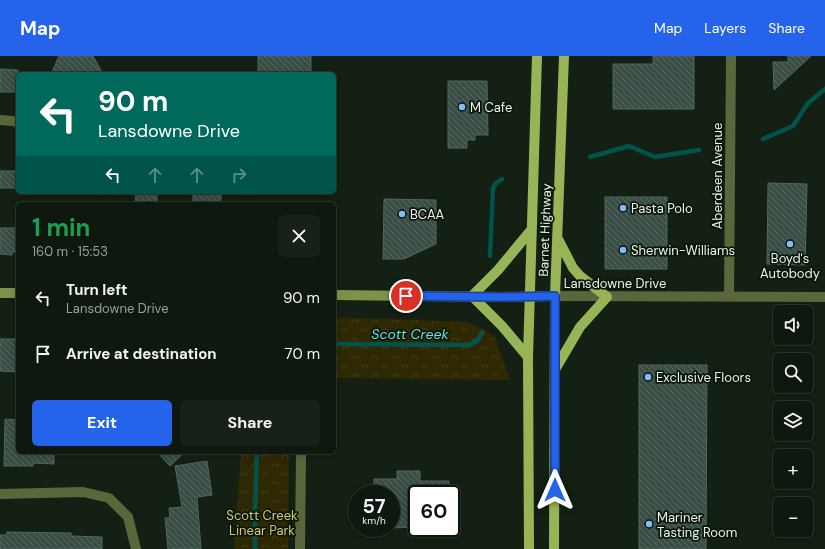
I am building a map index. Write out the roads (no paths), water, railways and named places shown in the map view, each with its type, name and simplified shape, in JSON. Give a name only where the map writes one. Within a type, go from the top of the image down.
[{"type":"main road","name":"Barnet Highway","points":[[529,549],[528,357],[537,56]]},
{"type":"main road","name":"Barnet Highway","points":[[554,549],[555,296],[564,56]]},
{"type":"main road","points":[[528,357],[502,326],[472,296],[498,270],[532,229]]},
{"type":"main road","points":[[555,369],[580,327],[607,297],[580,276],[573,268],[557,238]]},
{"type":"street","name":"Aberdeen Avenue","points":[[729,296],[731,56]]},
{"type":"street","points":[[0,120],[16,122]]},
{"type":"street","points":[[0,293],[16,293]]},
{"type":"street","name":"Lansdowne Drive","points":[[336,295],[825,297]]},
{"type":"street","points":[[300,549],[301,454]]},
{"type":"street","points":[[0,494],[83,492],[109,498],[128,517],[136,549]]},
{"type":"waterway","name":"Scott Creek","points":[[763,139],[793,126],[808,103],[825,89]]},
{"type":"waterway","name":"Scott Creek","points":[[590,157],[629,146],[655,157],[699,150]]},
{"type":"waterway","name":"Scott Creek","points":[[490,256],[493,188],[496,183],[502,179]]},
{"type":"waterway","name":"Scott Creek","points":[[336,344],[470,345],[477,341],[482,333]]},
{"type":"waterway","name":"Scott Creek","points":[[255,549],[257,454]]},
{"type":"place","name":"M Cafe","points":[[462,107]]},
{"type":"place","name":"Pasta Polo","points":[[623,208]]},
{"type":"place","name":"BCAA","points":[[402,214]]},
{"type":"place","name":"Boyd's Autobody","points":[[790,244]]},
{"type":"place","name":"Sherwin-Williams","points":[[623,250]]},
{"type":"place","name":"Exclusive Floors","points":[[648,377]]},
{"type":"place","name":"Mariner Tasting Room","points":[[649,524]]},
{"type":"park label","name":"Scott Creek Linear Park","points":[[262,522]]}]
